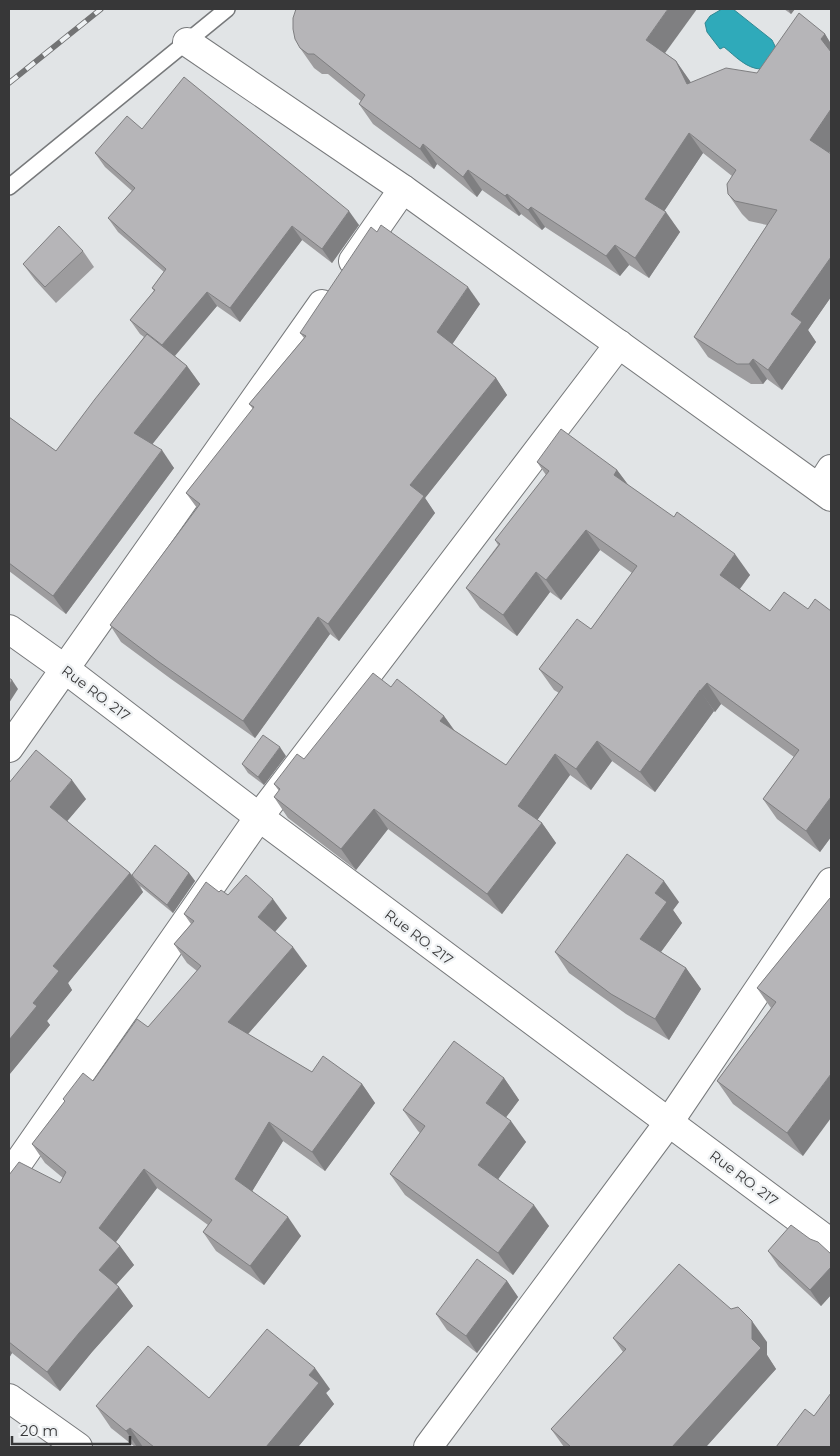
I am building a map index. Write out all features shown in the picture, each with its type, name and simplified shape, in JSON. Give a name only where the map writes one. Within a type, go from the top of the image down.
[{"type":"street","points":[[187,42],[403,189],[619,344],[827,485]]},
{"type":"street","points":[[9,748],[403,189]]},
{"type":"street","points":[[9,1176],[259,818],[619,344]]},
{"type":"street","name":"Rue RO. 217","points":[[9,629],[65,669],[259,818],[831,1243]]},
{"type":"street","points":[[428,1447],[669,1122],[831,882]]},
{"type":"street","points":[[9,1398],[78,1447]]},
{"type":"lane","points":[[9,187],[227,9]]},
{"type":"water","points":[[722,9],[733,9],[772,40],[776,52],[761,69],[751,67],[724,47],[720,49],[707,32],[705,23],[710,16]]},
{"type":"building","points":[[296,9],[668,9],[646,40],[676,61],[687,84],[726,68],[757,73],[799,13],[825,34],[821,39],[831,52],[831,109],[810,140],[831,154],[831,257],[791,314],[802,322],[768,370],[753,359],[749,364],[737,364],[694,337],[777,210],[735,201],[728,194],[727,184],[736,170],[689,133],[645,199],[666,212],[635,258],[615,245],[606,256],[531,207],[528,210],[507,194],[505,196],[468,170],[463,177],[423,144],[420,149],[359,104],[365,95],[314,54],[308,54],[300,48],[295,39],[293,29],[293,18]]},
{"type":"building","points":[[184,77],[349,211],[322,249],[292,226],[230,308],[207,292],[162,345],[130,320],[155,290],[152,288],[166,269],[108,218],[135,188],[95,153],[127,116],[142,129]]},
{"type":"building","points":[[381,225],[468,287],[437,332],[496,378],[410,485],[424,496],[328,624],[318,617],[243,721],[110,625],[200,504],[186,493],[254,407],[249,404],[306,336],[300,333],[371,227],[377,232]]},
{"type":"building","points":[[59,226],[83,251],[45,287],[23,264]]},
{"type":"building","points":[[147,334],[187,366],[134,433],[162,450],[53,596],[9,563],[9,417],[56,451]]},
{"type":"building","points":[[561,429],[617,470],[614,475],[674,517],[677,512],[735,554],[720,575],[770,611],[784,592],[808,609],[815,599],[831,611],[831,797],[806,831],[763,799],[799,750],[707,683],[640,772],[597,741],[576,769],[555,754],[518,806],[542,823],[487,894],[374,809],[341,849],[274,797],[280,789],[274,784],[297,754],[304,759],[373,673],[391,687],[397,679],[444,716],[440,721],[506,765],[563,687],[539,669],[577,619],[591,629],[637,566],[586,530],[546,580],[536,572],[503,615],[466,588],[500,544],[495,540],[549,471],[537,462]]},
{"type":"building","points":[[263,735],[280,747],[258,777],[242,764]]},
{"type":"building","points":[[36,750],[72,780],[50,807],[130,873],[53,966],[59,971],[33,1003],[37,1006],[9,1040],[9,783]]},
{"type":"building","points":[[155,845],[189,873],[167,905],[132,875]]},
{"type":"building","points":[[627,854],[664,881],[655,893],[667,902],[640,939],[686,968],[655,1019],[611,994],[555,952]]},
{"type":"building","points":[[246,875],[273,899],[258,917],[293,947],[228,1022],[312,1072],[323,1056],[362,1084],[312,1152],[269,1122],[235,1179],[288,1217],[250,1266],[203,1232],[212,1220],[144,1169],[99,1228],[120,1246],[99,1270],[119,1287],[47,1372],[9,1342],[9,1175],[19,1162],[60,1183],[66,1172],[32,1144],[65,1101],[63,1099],[83,1073],[93,1081],[137,1019],[148,1027],[201,966],[174,944],[194,921],[184,914],[206,882],[219,892],[221,890],[228,895]]},
{"type":"building","points":[[830,898],[831,1074],[787,1133],[717,1081],[776,1002],[757,988]]},
{"type":"building","points":[[454,1041],[504,1078],[486,1103],[511,1121],[478,1165],[534,1205],[498,1253],[390,1174],[425,1126],[403,1110]]},
{"type":"building","points":[[791,1225],[810,1239],[818,1242],[831,1254],[831,1267],[810,1290],[768,1251]]},
{"type":"building","points":[[477,1259],[507,1281],[466,1336],[436,1314]]},
{"type":"building","points":[[679,1264],[731,1309],[738,1307],[752,1321],[752,1339],[761,1348],[672,1447],[571,1447],[551,1429],[626,1349],[613,1338]]},
{"type":"building","points":[[267,1329],[315,1368],[309,1375],[319,1383],[266,1447],[154,1447],[130,1428],[126,1431],[96,1406],[148,1346],[209,1398]]},
{"type":"building","points":[[831,1393],[831,1447],[776,1447],[805,1409],[814,1416]]},
{"type":"railway","points":[[9,83],[101,9]]}]
